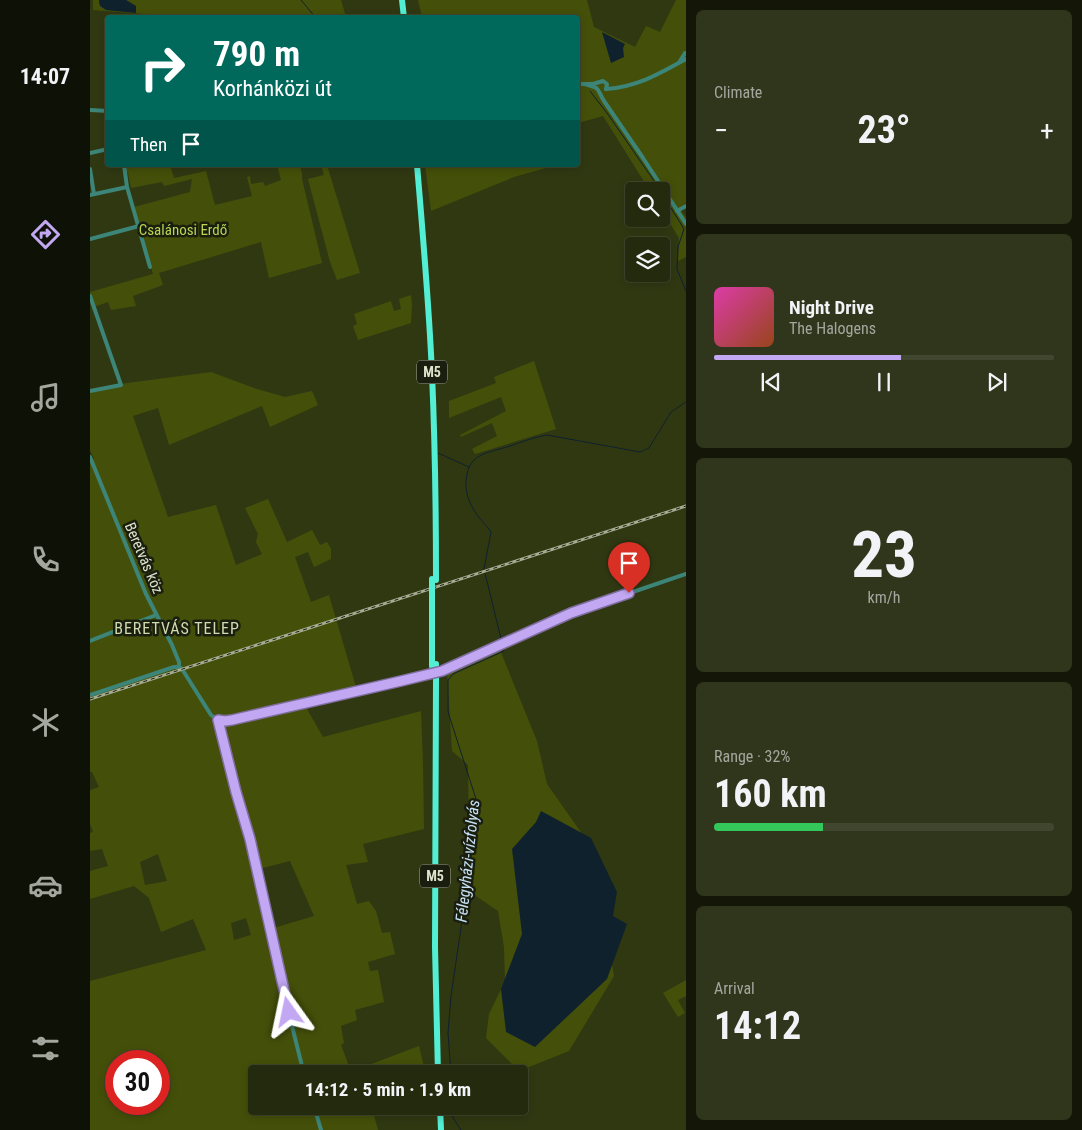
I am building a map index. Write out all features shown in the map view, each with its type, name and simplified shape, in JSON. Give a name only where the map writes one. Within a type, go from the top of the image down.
[{"type":"highway","points":[[398,0],[400,15]]},
{"type":"highway","points":[[402,0],[404,15]]},
{"type":"highway","name":"M5","points":[[413,167],[427,364],[434,579]]},
{"type":"highway","name":"M5","points":[[417,167],[432,364],[435,445],[435,929],[438,1065]]},
{"type":"highway","name":"M5","points":[[434,680],[431,937],[434,1065]]},
{"type":"highway","points":[[436,1115],[437,1130]]},
{"type":"highway","points":[[440,1115],[441,1130]]},
{"type":"street","points":[[676,64],[686,53]]},
{"type":"street","points":[[585,84],[603,89],[621,88],[648,79],[686,60]]},
{"type":"street","points":[[580,84],[604,81],[604,101],[686,224]]},
{"type":"street","points":[[598,83],[597,86],[603,89]]},
{"type":"street","points":[[90,110],[105,111]]},
{"type":"street","points":[[90,153],[105,150]]},
{"type":"street","points":[[124,167],[127,187],[150,267]]},
{"type":"street","points":[[90,170],[92,195],[127,187]]},
{"type":"street","points":[[677,211],[686,206]]},
{"type":"street","points":[[90,239],[138,226]]},
{"type":"street","points":[[90,296],[121,385],[90,390]]},
{"type":"street","name":"Beretvás köz","points":[[90,457],[146,594],[172,645],[179,662],[179,667],[209,713],[218,720]]},
{"type":"street","points":[[302,1065],[250,839],[218,720],[240,719],[449,668],[571,613],[686,574]]},
{"type":"street","points":[[90,641],[156,615]]},
{"type":"street","points":[[90,695],[174,667],[179,667]]},
{"type":"street","points":[[318,1115],[321,1130]]},
{"type":"green space","points":[[93,0],[99,0],[99,4],[136,6],[126,0],[341,0],[345,15],[159,15],[93,10]]},
{"type":"green space","points":[[418,0],[587,0],[594,27],[635,47],[646,26],[660,32],[676,0],[686,0],[686,203],[679,208],[686,217],[686,257],[678,261],[679,238],[670,224],[670,182],[644,182],[603,116],[580,122],[580,15],[422,15]]},
{"type":"green space","name":"Csalánosi Erdő","points":[[125,167],[171,167],[174,178],[206,171],[215,205],[252,196],[247,177],[250,176],[251,184],[263,182],[265,186],[281,180],[278,167],[300,167],[322,263],[269,278],[261,242],[159,273],[163,285],[133,296],[136,306],[111,310],[108,302],[94,307],[90,292],[153,274],[134,207],[190,192],[192,179],[164,186],[162,182],[131,188],[128,173]]},
{"type":"green space","points":[[322,167],[328,167],[360,273],[337,280],[330,262],[308,179],[324,175]]},
{"type":"green space","points":[[425,167],[546,167],[514,177],[431,211]]},
{"type":"green space","points":[[411,295],[411,323],[358,340],[353,326],[357,324],[354,314],[391,301],[394,311],[401,309],[399,299]]},
{"type":"green space","points":[[534,361],[556,429],[475,454],[472,449],[497,436],[492,423],[461,437],[460,435],[506,411],[501,397],[449,418],[449,401],[496,383],[494,377]]},
{"type":"green space","points":[[211,372],[285,397],[312,391],[318,405],[270,427],[262,406],[169,445],[158,408],[133,416],[168,517],[216,505],[236,565],[262,554],[256,542],[258,534],[245,508],[268,499],[287,542],[312,530],[320,545],[327,542],[331,549],[331,559],[314,567],[308,552],[295,557],[311,602],[329,595],[356,687],[303,702],[323,737],[421,711],[424,829],[363,844],[368,862],[346,865],[357,904],[369,901],[376,911],[382,933],[390,932],[395,954],[368,962],[370,971],[378,970],[384,1002],[355,1010],[357,1020],[341,1026],[344,1043],[341,1045],[349,1065],[248,1065],[248,1115],[374,1115],[378,1130],[90,1130],[90,981],[206,950],[193,919],[161,932],[149,898],[134,886],[90,899],[90,871],[108,866],[102,849],[90,851],[90,833],[93,832],[90,824],[90,790],[99,787],[92,772],[90,772],[90,461],[94,459],[90,450],[90,390],[120,384]],"holes":[[[158,854],[167,881],[145,885],[140,862]],[[290,861],[314,916],[270,929],[255,870]],[[246,918],[251,935],[234,940],[231,923]]]},
{"type":"green space","points":[[500,650],[537,741],[547,784],[592,848],[614,976],[569,1051],[528,1067],[528,1065],[513,1065],[486,1038],[489,1014],[505,981],[504,947],[498,911],[470,892],[468,765],[452,751],[447,672]]},
{"type":"green space","points":[[686,980],[686,996],[678,1000],[685,1013],[678,1017],[663,993]]},
{"type":"green space","points":[[419,1046],[424,1065],[369,1065]]},
{"type":"water","points":[[99,0],[126,0],[136,6],[136,13],[106,10],[100,6]]},
{"type":"water","points":[[602,32],[625,44],[623,48],[624,57],[611,63]]},
{"type":"water","points":[[541,811],[591,838],[617,892],[613,916],[627,924],[607,979],[535,1047],[506,1032],[501,989],[522,934],[512,849],[536,822]]},
{"type":"waterway","points":[[301,0],[314,15]]},
{"type":"waterway","name":"Félegyházi-vízfolyás","points":[[590,91],[655,182]]},
{"type":"waterway","name":"Félegyházi-vízfolyás","points":[[670,206],[684,229],[678,247],[677,269],[686,291]]},
{"type":"waterway","name":"Félegyházi-vízfolyás","points":[[450,1065],[448,1033],[451,996],[463,914],[476,799],[448,712],[448,680],[453,674],[504,651],[484,569],[491,532],[479,517],[468,498],[466,490],[468,470],[470,465],[481,455],[547,435],[640,452],[649,448],[671,412],[686,402]]},
{"type":"waterway","points":[[438,453],[469,467]]},
{"type":"waterway","name":"Félegyházi-vízfolyás","points":[[452,1115],[461,1130]]},
{"type":"railway","points":[[90,699],[686,506]]},
{"type":"district","name":"BERETVÁS TELEP","points":[[177,628]]},
{"type":"route","points":[[289,1012],[250,839],[218,720],[232,720],[442,671],[571,613],[629,593]]}]
